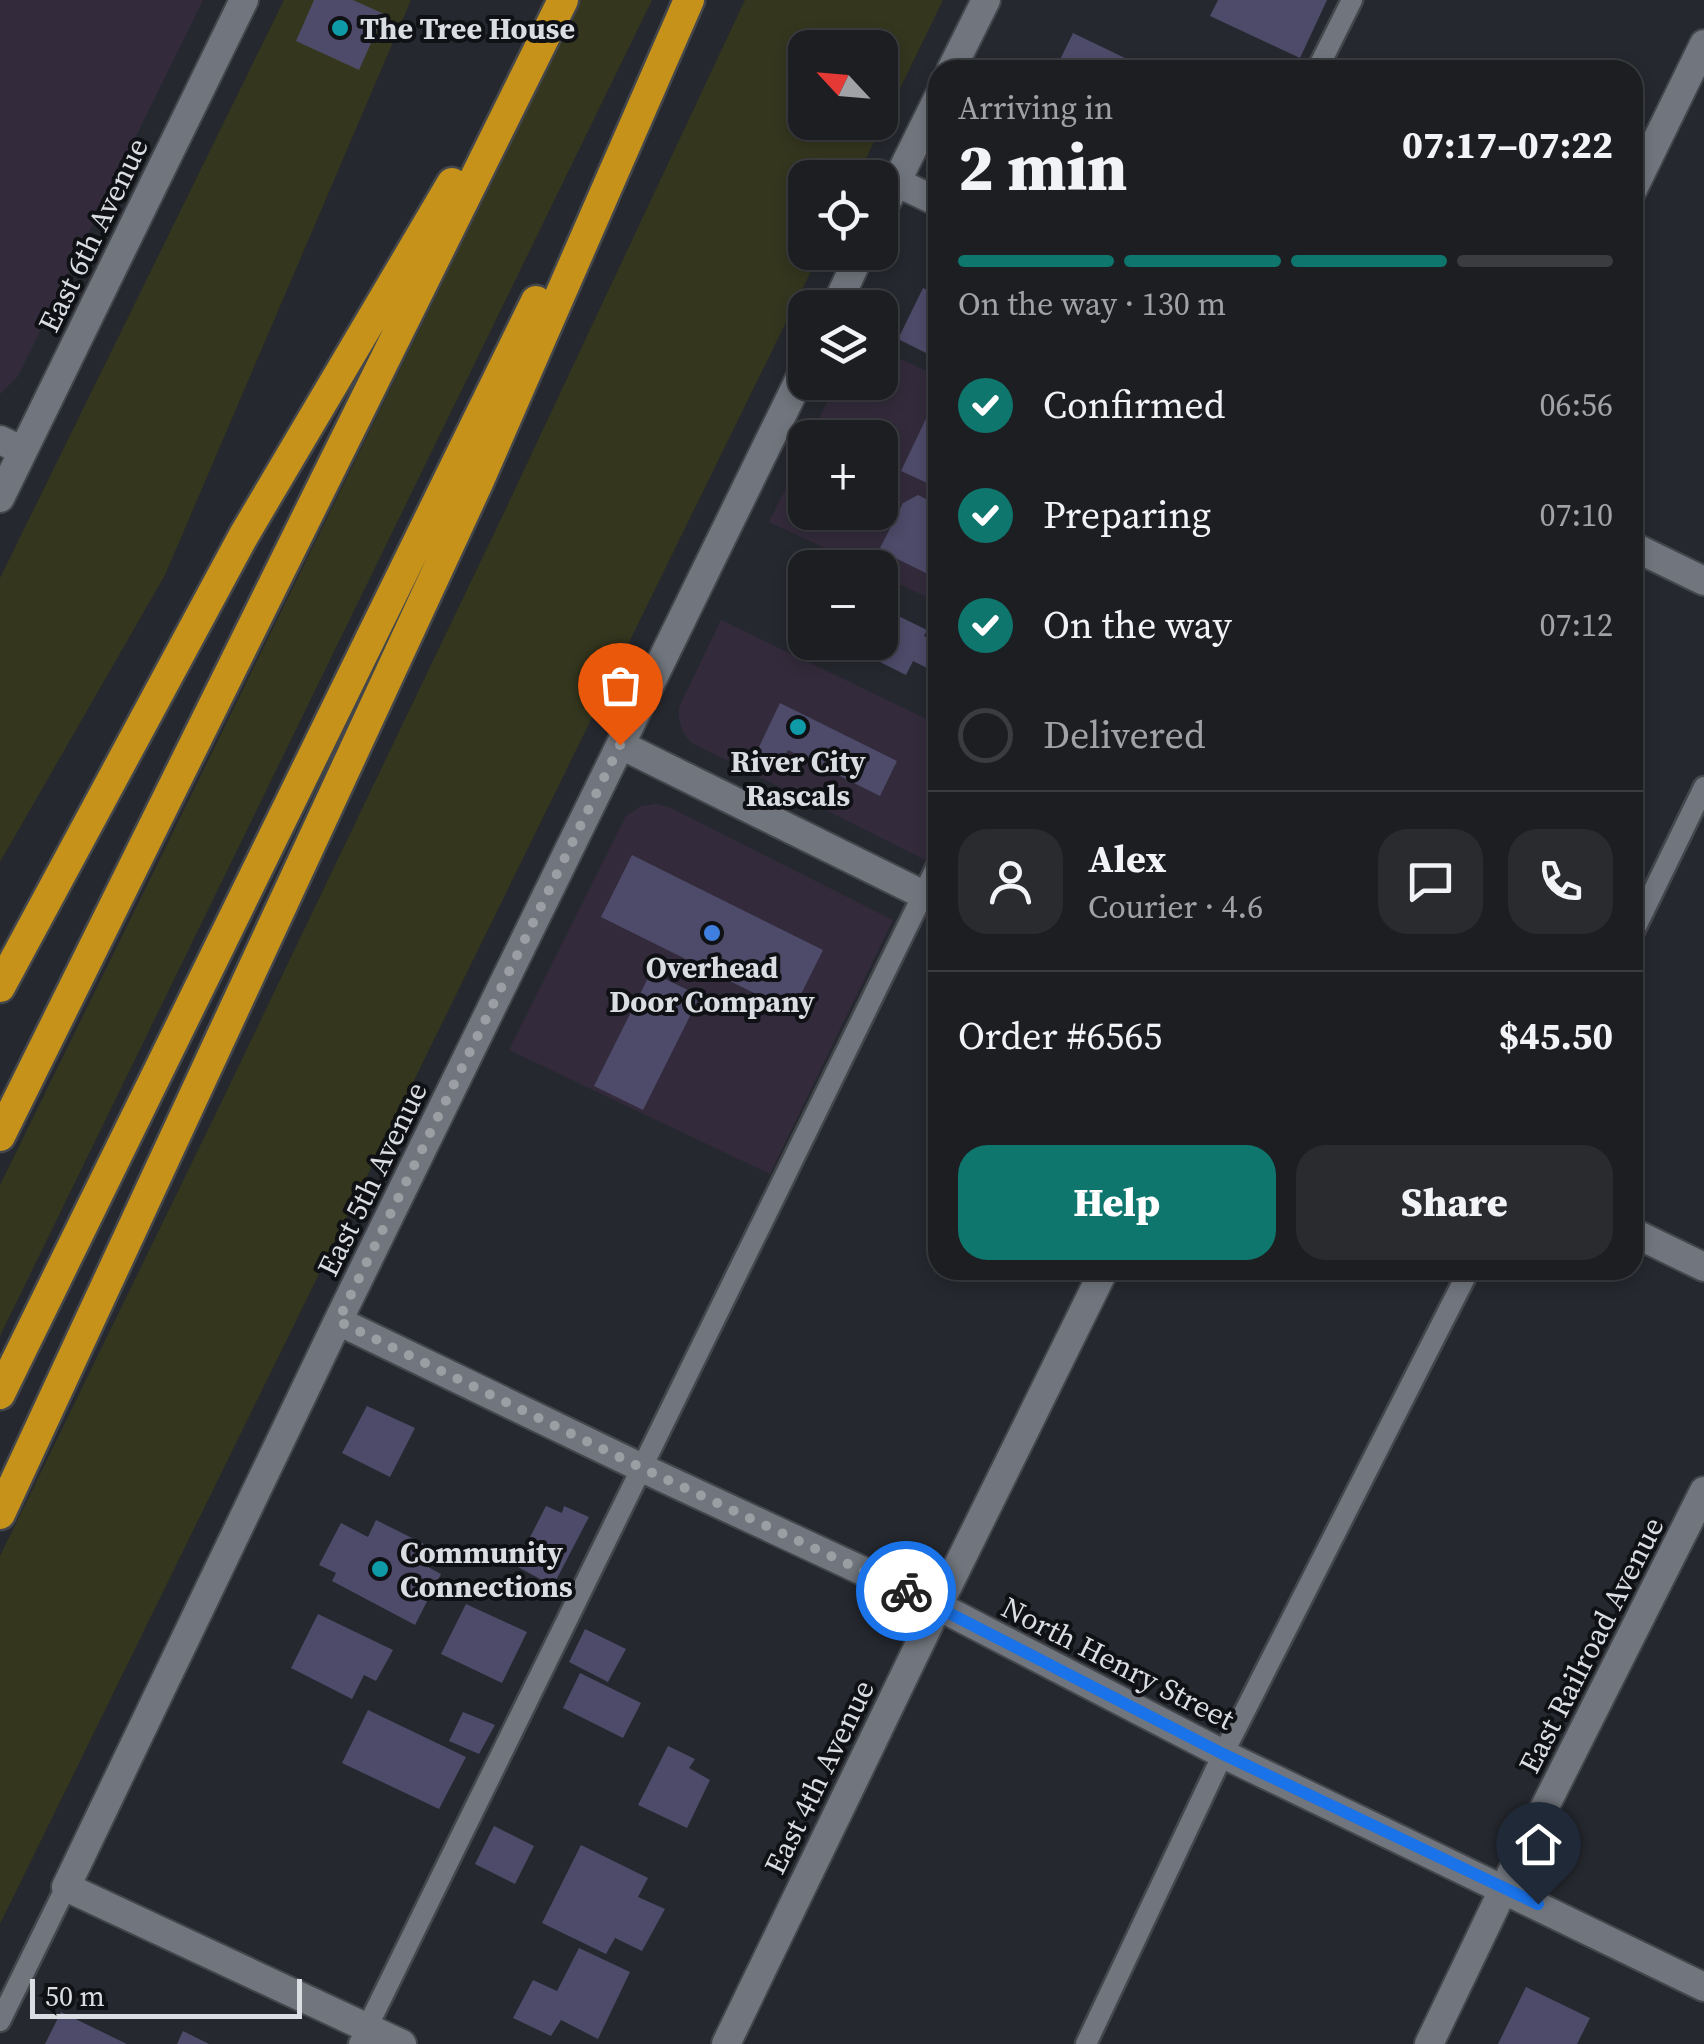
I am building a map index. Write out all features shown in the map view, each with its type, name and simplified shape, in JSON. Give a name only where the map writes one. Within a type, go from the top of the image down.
[{"type":"highway","points":[[0,986],[244,534],[562,0]]},
{"type":"highway","points":[[0,1136],[562,0]]},
{"type":"highway","points":[[0,1394],[687,0]]},
{"type":"highway","points":[[0,1514],[478,483],[687,0]]},
{"type":"street","name":"East 6th Avenue","points":[[0,498],[11,446],[244,0]]},
{"type":"street","points":[[956,60],[986,0]]},
{"type":"street","points":[[1643,169],[1704,44]]},
{"type":"street","points":[[898,178],[928,118]]},
{"type":"street","points":[[898,183],[928,197]]},
{"type":"street","name":"East 5th Avenue","points":[[66,1887],[789,400]]},
{"type":"street","points":[[1643,551],[1704,581]]},
{"type":"street","points":[[620,745],[928,898]]},
{"type":"street","points":[[1643,1237],[1704,1267]]},
{"type":"street","name":"East 4th Avenue","points":[[726,2044],[1099,1280]]},
{"type":"street","name":"North Henry Street","points":[[338,1321],[938,1606],[1223,1754],[1704,1987]]},
{"type":"street","name":"East Railroad Avenue","points":[[1429,2044],[1704,1491]]},
{"type":"street","points":[[66,1887],[363,2036],[402,2044]]},
{"type":"lane","points":[[1322,60],[1352,0]]},
{"type":"lane","points":[[1643,913],[1704,787]]},
{"type":"lane","points":[[363,2036],[642,1468],[928,903]]},
{"type":"lane","points":[[1086,2044],[1223,1754],[1463,1280]]},
{"type":"lane","name":"East 5th Avenue","points":[[0,2021],[66,1887]]},
{"type":"shaded area","points":[[0,0],[203,0],[18,376],[0,394]]},
{"type":"shaded area","points":[[898,358],[928,372],[928,598],[898,584],[898,550],[829,550],[769,522],[788,483],[788,530],[898,530],[898,420],[818,420],[828,400],[898,400]]},
{"type":"shaded area","points":[[721,620],[788,652],[788,660],[804,660],[928,720],[928,861],[690,742],[679,719],[679,707]]},
{"type":"shaded area","points":[[641,806],[669,807],[893,920],[770,1174],[509,1050],[626,816]]},
{"type":"green space","points":[[284,0],[411,0],[165,575],[0,862],[0,578]]},
{"type":"green space","points":[[581,0],[652,0],[0,1336],[0,1185]]},
{"type":"green space","points":[[745,0],[943,0],[898,93],[898,30],[788,30],[788,140],[875,140],[865,160],[788,160],[788,270],[812,270],[802,290],[788,290],[788,318],[0,1924],[0,1556],[221,1103]]},
{"type":"building","name":"The Tree House","points":[[314,0],[353,0],[384,14],[359,70],[296,41]]},
{"type":"building","points":[[1218,0],[1327,0],[1300,58],[1210,16]]},
{"type":"building","points":[[1073,33],[1129,60],[1060,60]]},
{"type":"building","points":[[923,288],[928,290],[928,354],[898,339]]},
{"type":"building","points":[[928,414],[928,483],[901,471]]},
{"type":"building","points":[[918,495],[928,500],[928,574],[898,559],[898,550],[879,550],[889,530],[898,530],[898,513],[903,503]]},
{"type":"building","points":[[898,616],[927,630],[924,636],[928,638],[928,668],[913,661],[906,675],[876,660],[898,660]]},
{"type":"building","name":"River City Rascals","points":[[780,703],[897,761],[880,796],[788,750],[782,763],[757,751]]},
{"type":"building","name":"Overhead Door Company","points":[[632,855],[823,950],[792,1012],[601,917]]},
{"type":"building","points":[[651,972],[700,996],[643,1110],[594,1086]]},
{"type":"building","points":[[367,1406],[415,1428],[390,1477],[342,1453]]},
{"type":"building","points":[[546,1506],[562,1513],[564,1506],[589,1517],[553,1586],[516,1566],[521,1554],[532,1559],[539,1547],[528,1541]]},
{"type":"building","name":"Community Connections","points":[[376,1520],[424,1544],[415,1560],[441,1574],[415,1625],[332,1581],[336,1573],[319,1565],[341,1523],[368,1537]]},
{"type":"building","points":[[466,1604],[527,1632],[502,1683],[441,1654]]},
{"type":"building","points":[[318,1614],[393,1650],[376,1681],[364,1675],[352,1699],[291,1668]]},
{"type":"building","points":[[585,1629],[626,1649],[608,1682],[569,1662]]},
{"type":"building","points":[[580,1673],[641,1703],[623,1738],[563,1708]]},
{"type":"building","points":[[368,1710],[466,1757],[439,1809],[342,1763]]},
{"type":"building","points":[[463,1712],[495,1725],[479,1754],[449,1741]]},
{"type":"building","points":[[668,1746],[695,1759],[689,1768],[710,1780],[687,1828],[638,1805]]},
{"type":"building","points":[[494,1826],[534,1846],[515,1884],[475,1864]]},
{"type":"building","points":[[581,1845],[648,1878],[638,1897],[665,1909],[642,1951],[615,1938],[606,1954],[542,1923]]},
{"type":"building","points":[[579,1948],[630,1972],[598,2039],[561,2020],[551,2036],[513,2018],[533,1980],[557,1991]]},
{"type":"building","points":[[1526,1987],[1590,2018],[1577,2044],[1498,2044]]},
{"type":"building","points":[[61,2012],[127,2044],[45,2044]]},
{"type":"building","points":[[183,2031],[209,2044],[177,2044]]},
{"type":"way so far","points":[[620,745],[338,1321],[906,1591]]},
{"type":"place","name":"The Tree House","points":[[340,28]]},
{"type":"place","name":"River City Rascals","points":[[798,727]]},
{"type":"place","name":"Overhead Door Company","points":[[712,933]]},
{"type":"place","name":"Community Connections","points":[[380,1569]]},
{"type":"route","points":[[906,1591],[1223,1754],[1538,1904]]}]
